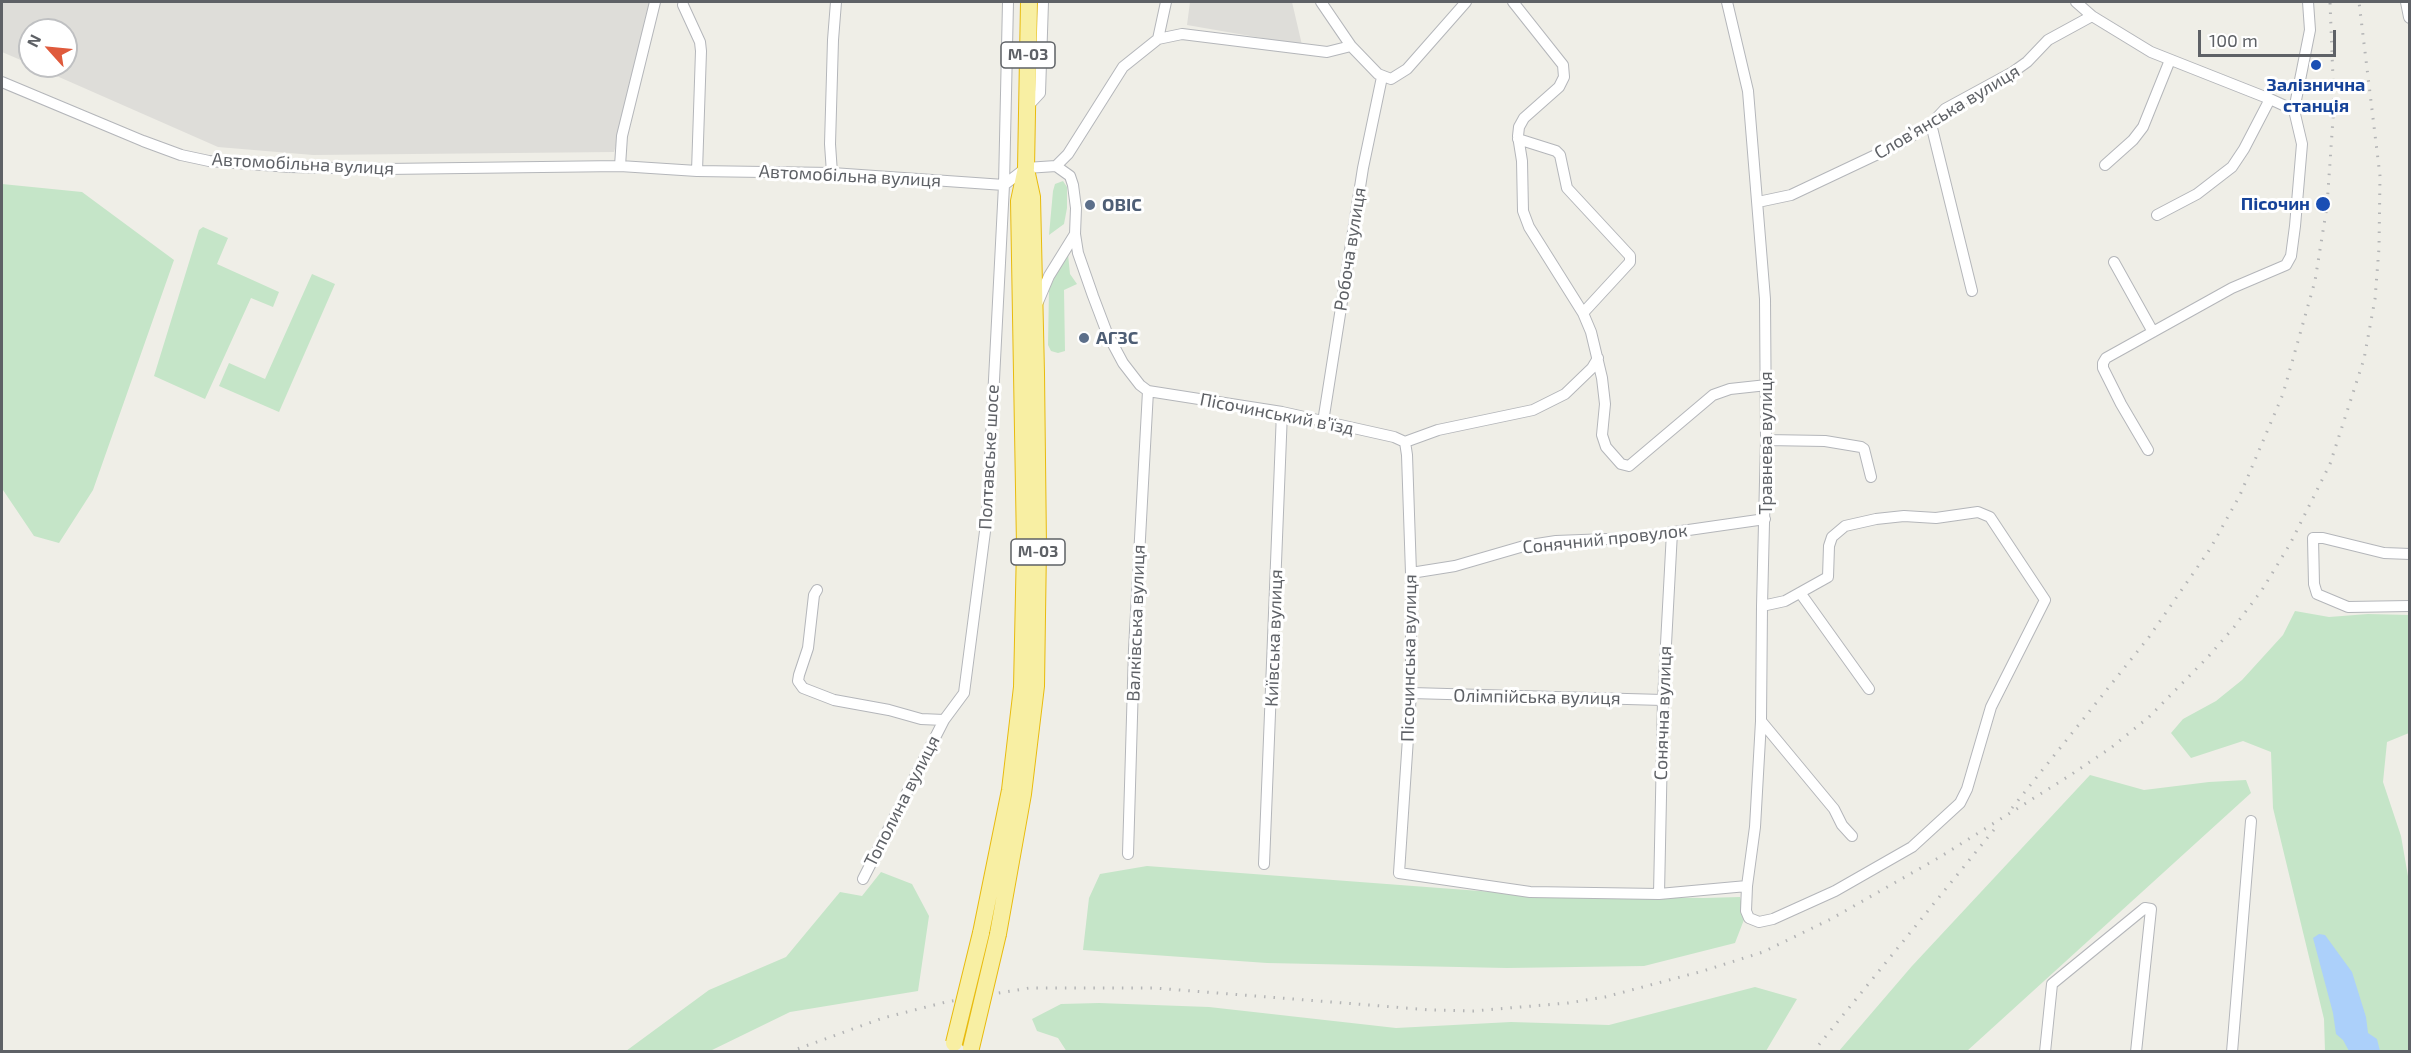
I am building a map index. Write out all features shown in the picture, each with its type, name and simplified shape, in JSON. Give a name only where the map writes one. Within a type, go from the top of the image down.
[{"type":"highway","name":"М-03","points":[[989,933],[1022,687],[1025,546],[1019,201],[1026,168],[1029,2]]},
{"type":"highway","name":"М-03","points":[[962,1048],[1023,794],[1036,686],[1038,546],[1035,309],[1032,197],[1026,168]]},
{"type":"street","points":[[620,166],[622,136],[655,2]]},
{"type":"street","points":[[832,173],[830,144],[832,40],[836,2]]},
{"type":"street","name":"Полтавське шосе","points":[[944,720],[964,693],[987,516],[1004,185],[1008,2]]},
{"type":"street","points":[[1027,108],[1040,93],[1043,2]]},
{"type":"street","points":[[1158,39],[1166,2]]},
{"type":"street","points":[[1321,2],[1351,46],[1382,77],[1394,78],[1407,69],[1466,2]]},
{"type":"street","points":[[1513,2],[1562,61],[1564,73],[1559,87],[1524,118],[1518,127],[1522,161],[1523,211],[1529,227],[1583,313],[1596,347],[1605,404],[1603,442],[1621,464],[1627,466],[1713,395],[1730,389],[1767,385]]},
{"type":"street","name":"Травнева вулиця","points":[[1727,2],[1748,91],[1766,299],[1767,385],[1761,721],[1755,826],[1746,911],[1749,918],[1759,922],[1773,919],[1835,891],[1912,847],[1960,802],[1991,707],[2045,600],[1990,517],[1978,512],[1936,518],[1904,516],[1845,526],[1832,537],[1828,546],[1828,577],[1801,594]]},
{"type":"street","points":[[2076,2],[2092,16],[2134,44],[2294,110]]},
{"type":"street","points":[[2148,450],[2121,404],[2103,365],[2106,358],[2232,288],[2282,269],[2286,265],[2290,256],[2302,144],[2294,110],[2310,30],[2308,2]]},
{"type":"street","points":[[2407,2],[2409,17]]},
{"type":"street","points":[[683,5],[700,42],[701,51],[697,171]]},
{"type":"street","name":"Слов’янська вулиця","points":[[1758,202],[1791,195],[1899,144],[1931,124],[1946,109],[2013,72],[2027,62],[2048,40],[2092,16]]},
{"type":"street","points":[[1056,166],[1068,154],[1123,67],[1158,39],[1182,34],[1327,52],[1351,46]]},
{"type":"street","points":[[2105,165],[2133,140],[2143,127],[2170,60]]},
{"type":"street","name":"Робоча вулиця","points":[[1323,422],[1363,168],[1382,77]]},
{"type":"street","name":"Автомобільна вулиця","points":[[2,82],[143,141],[209,161],[280,167],[386,170],[620,166],[697,171],[832,173],[1004,185]]},
{"type":"street","points":[[2157,215],[2197,194],[2232,166],[2270,99]]},
{"type":"street","points":[[1931,124],[1972,291]]},
{"type":"street","points":[[1518,139],[1556,151],[1560,155],[1567,188],[1630,256],[1630,262],[1583,313]]},
{"type":"street","points":[[1004,185],[1026,168],[1056,166],[1070,176],[1076,208],[1075,234],[1078,253],[1107,333],[1127,369],[1148,391]]},
{"type":"street","points":[[1035,309],[1049,276],[1075,234]]},
{"type":"street","points":[[2114,262],[2152,332]]},
{"type":"street","points":[[1405,442],[1438,430],[1541,406],[1565,394],[1579,382],[1598,358]]},
{"type":"street","name":"Пісочинський в’їзд","points":[[1148,391],[1282,412],[1394,437],[1405,442]]},
{"type":"street","name":"Валківська вулиця","points":[[1128,854],[1134,649],[1148,391]]},
{"type":"street","name":"Київська вулиця","points":[[1264,864],[1282,412]]},
{"type":"street","points":[[1766,440],[1825,441],[1862,447],[1871,477]]},
{"type":"street","name":"Пісочинська вулиця","points":[[1405,442],[1411,573],[1411,693],[1399,873],[1530,892],[1659,894]]},
{"type":"street","name":"Сонячний провулок","points":[[1411,573],[1455,566],[1524,546],[1556,541],[1633,538],[1765,519]]},
{"type":"street","name":"Сонячна вулиця","points":[[1659,894],[1663,700],[1672,532]]},
{"type":"street","points":[[2409,554],[2385,553],[2323,538],[2313,538],[2314,584],[2317,594],[2348,607],[2409,606]]},
{"type":"street","name":"Тополина вулиця","points":[[817,590],[814,595],[808,648],[798,681],[802,688],[834,700],[889,710],[921,719],[944,720],[863,879]]},
{"type":"street","points":[[1762,606],[1780,603],[1801,594],[1869,689]]},
{"type":"street","name":"Олімпійська вулиця","points":[[1411,693],[1663,700]]},
{"type":"street","points":[[1761,721],[1834,809],[1842,825],[1852,836]]},
{"type":"street","points":[[2232,1052],[2251,821]]},
{"type":"street","points":[[1659,894],[1747,886]]},
{"type":"street","points":[[2045,1052],[2052,984],[2145,908],[2151,909],[2136,1052]]},
{"type":"shaded area","points":[[2,2],[660,2],[614,152],[313,155],[218,147],[61,78],[78,78],[78,18],[18,18],[18,59],[2,52]]},
{"type":"shaded area","points":[[1190,2],[1292,2],[1302,45],[1187,25]]},
{"type":"green space","points":[[1063,181],[1067,187],[1064,224],[1049,235],[1053,191],[1055,184]]},
{"type":"green space","points":[[2,184],[82,192],[174,260],[93,490],[59,543],[34,536],[3,490]]},
{"type":"green space","points":[[203,227],[228,238],[217,264],[279,292],[273,307],[251,298],[205,399],[154,376],[199,230]]},
{"type":"green space","points":[[1068,254],[1070,274],[1077,284],[1064,290],[1065,351],[1058,353],[1051,351],[1048,345],[1049,289]]},
{"type":"green space","points":[[312,274],[335,284],[279,412],[219,386],[229,363],[265,379]]},
{"type":"green space","points":[[2295,611],[2329,617],[2368,614],[2409,615],[2409,733],[2387,742],[2383,782],[2401,836],[2409,882],[2409,1051],[2325,1051],[2324,1019],[2273,808],[2271,752],[2243,741],[2191,758],[2171,733],[2183,719],[2216,701],[2242,680],[2283,635]]},
{"type":"green space","points":[[2090,775],[2144,790],[2246,780],[2251,793],[1967,1051],[1839,1051],[1912,966]]},
{"type":"green space","points":[[1147,866],[1533,895],[1740,897],[1745,917],[1735,943],[1644,966],[1507,968],[1267,963],[1083,950],[1089,898],[1100,874]]},
{"type":"green space","points":[[881,872],[912,884],[929,916],[918,991],[790,1012],[710,1051],[626,1051],[709,990],[786,957],[840,892],[862,896]]},
{"type":"green space","points":[[1755,987],[1797,999],[1766,1051],[1067,1052],[1058,1038],[1037,1031],[1032,1019],[1061,1004],[1099,1003],[1209,1007],[1396,1028],[1511,1022],[1609,1025]]},
{"type":"water","points":[[2319,934],[2325,935],[2352,972],[2366,1017],[2368,1033],[2377,1039],[2380,1051],[2349,1051],[2343,1040],[2336,1034],[2333,1013],[2313,938]]},
{"type":"railway","points":[[2012,808],[2149,637],[2210,549],[2240,495],[2283,394],[2315,281],[2327,206],[2334,104],[2330,2]]},
{"type":"railway","points":[[789,1052],[883,1018],[946,1002],[1029,988],[1155,988],[1431,1010],[1473,1011],[1568,1003],[1605,997],[1703,971],[1763,952],[1831,919],[1940,857],[2069,776],[2112,747],[2149,717],[2234,627],[2262,590],[2290,544],[2330,464],[2364,359],[2375,299],[2379,248],[2380,176],[2359,2]]},
{"type":"railway","points":[[1813,1052],[1997,826]]},
{"type":"place","name":"Залізнична станція","points":[[2316,65]]},
{"type":"place","name":"Пісочин","points":[[2323,204]]},
{"type":"place","name":"ОВІС","points":[[1090,205]]},
{"type":"place","name":"АГЗС","points":[[1084,338]]}]
